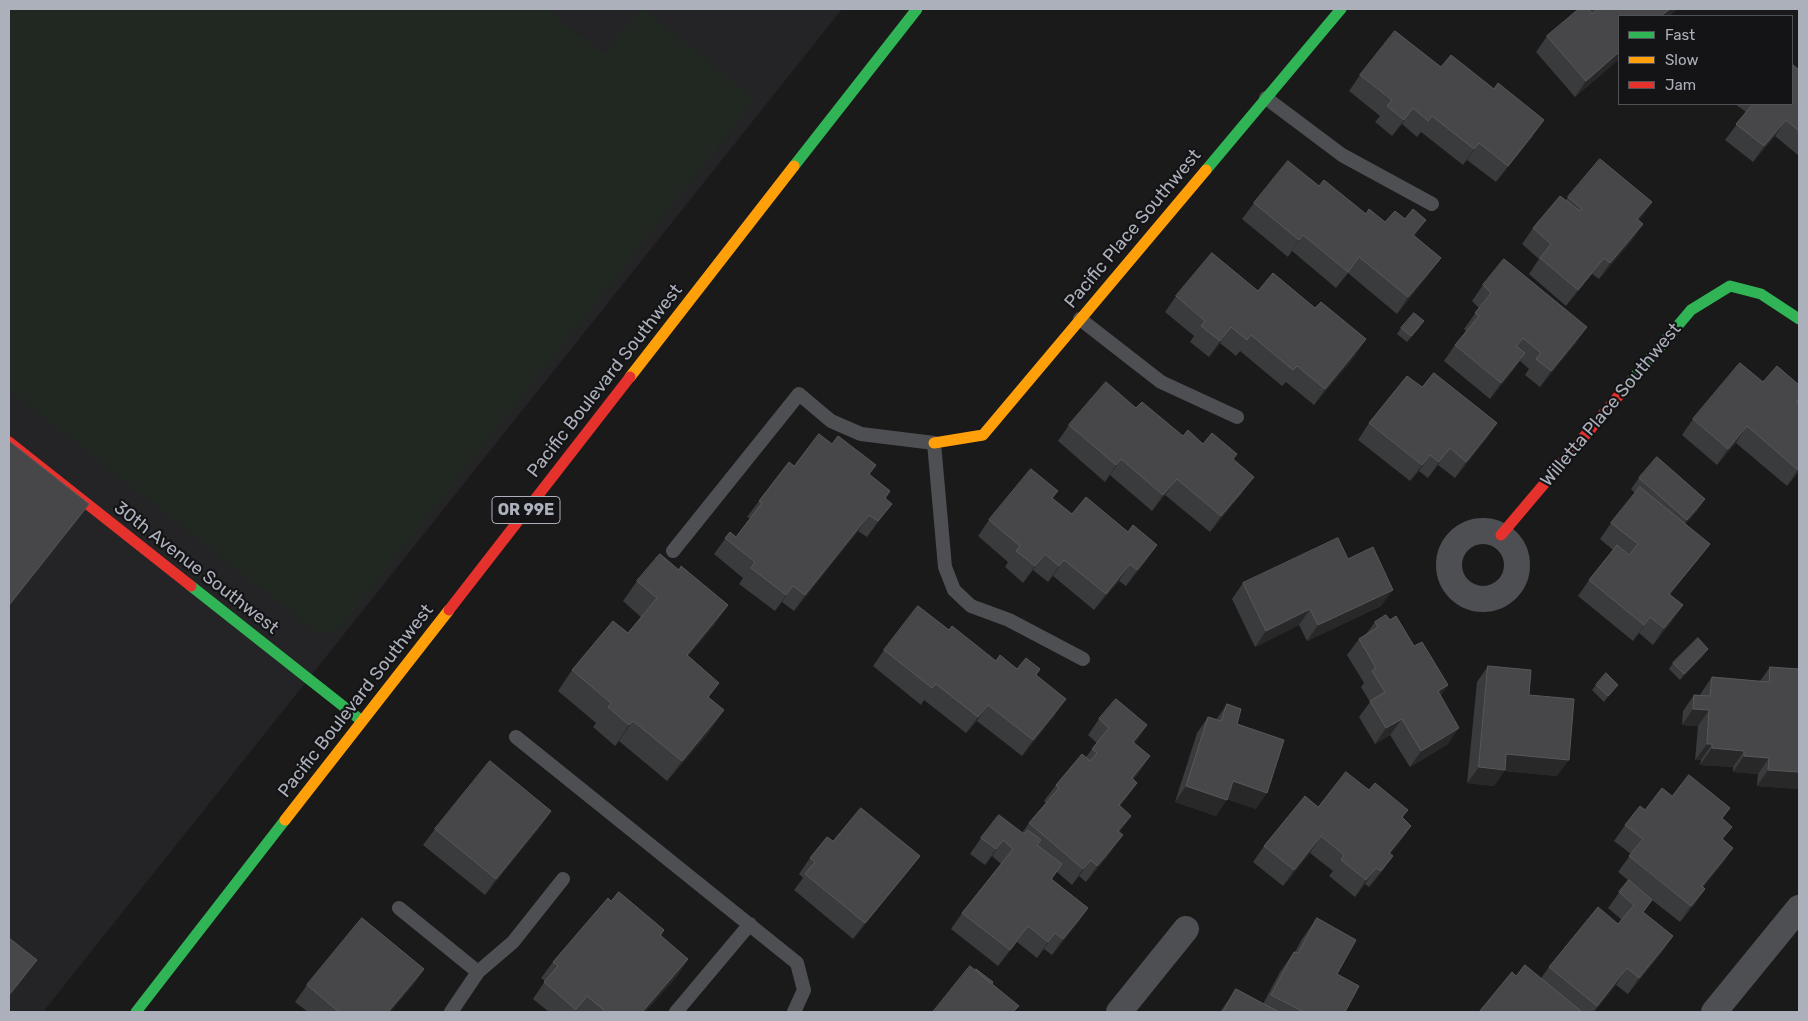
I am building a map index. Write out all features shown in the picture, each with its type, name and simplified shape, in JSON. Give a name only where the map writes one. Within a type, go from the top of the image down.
[{"type":"street","name":"Pacific Boulevard Southwest","points":[[136,1012],[917,9]]},
{"type":"street","name":"Pacific Place Southwest","points":[[934,443],[983,435],[1341,9]]},
{"type":"street","name":"Willetta Place Southwest","points":[[1501,536],[1692,310],[1730,286],[1761,294],[1799,319]]},
{"type":"street","name":"30th Avenue Southwest","points":[[9,442],[362,721]]},
{"type":"street","points":[[1714,1012],[1799,908]]},
{"type":"street","points":[[1118,1012],[1186,929]]},
{"type":"lane","points":[[1266,98],[1342,154],[1432,204]]},
{"type":"lane","points":[[1080,319],[1162,382],[1237,417]]},
{"type":"lane","points":[[673,551],[799,394],[831,421],[861,434],[934,443],[945,567],[954,590],[971,606],[1009,620],[1083,659]]},
{"type":"lane","points":[[516,737],[797,963],[804,990],[794,1012]]},
{"type":"lane","points":[[451,1012],[478,972],[513,942],[563,879]]},
{"type":"lane","points":[[399,908],[478,972]]},
{"type":"lane","points":[[676,1012],[750,924]]},
{"type":"shaded area","points":[[9,9],[842,9],[43,1012],[9,1012]]},
{"type":"shaded area","points":[[9,9],[546,9],[604,54],[641,9],[644,9],[755,100],[340,628],[320,635],[9,390]]},
{"type":"building","points":[[1579,9],[1588,9],[1592,14],[1598,9],[1670,9],[1662,15],[1618,15],[1618,53],[1586,81],[1547,36]]},
{"type":"building","points":[[1395,31],[1441,67],[1451,55],[1494,89],[1498,83],[1544,120],[1508,166],[1479,143],[1474,149],[1432,116],[1428,121],[1413,108],[1404,120],[1387,106],[1392,100],[1360,75]]},
{"type":"building","points":[[1793,65],[1799,70],[1799,131],[1786,120],[1764,146],[1736,124],[1752,105],[1793,105]]},
{"type":"building","points":[[1600,159],[1652,202],[1637,219],[1643,224],[1610,263],[1604,258],[1578,290],[1540,258],[1551,244],[1533,228],[1560,196],[1580,211],[1582,209],[1568,197]]},
{"type":"building","points":[[1288,161],[1319,186],[1324,180],[1366,214],[1369,209],[1385,222],[1395,211],[1405,219],[1413,209],[1426,220],[1413,235],[1441,258],[1408,297],[1359,257],[1348,272],[1303,235],[1299,240],[1254,203]]},
{"type":"building","points":[[1212,253],[1258,291],[1273,273],[1315,308],[1321,302],[1366,339],[1325,389],[1297,366],[1293,370],[1251,335],[1247,340],[1231,327],[1220,341],[1201,326],[1205,321],[1176,296]]},
{"type":"building","points":[[1504,259],[1587,327],[1551,371],[1536,359],[1541,353],[1523,338],[1516,346],[1525,353],[1501,383],[1455,345],[1479,316],[1475,313],[1491,293],[1483,285]]},
{"type":"building","points":[[1414,313],[1424,321],[1411,336],[1401,328]]},
{"type":"building","points":[[1740,363],[1763,382],[1777,366],[1799,385],[1799,398],[1797,402],[1799,404],[1798,470],[1747,426],[1728,449],[1693,419]]},
{"type":"building","points":[[1434,373],[1497,423],[1466,462],[1450,448],[1439,462],[1430,455],[1422,465],[1369,423],[1407,376],[1422,387]]},
{"type":"building","points":[[1106,382],[1136,408],[1142,402],[1183,436],[1188,430],[1203,444],[1212,433],[1237,454],[1233,459],[1254,477],[1221,516],[1177,479],[1163,495],[1121,459],[1116,465],[1069,425]]},
{"type":"building","points":[[819,434],[832,444],[838,436],[876,465],[869,474],[890,491],[885,498],[892,504],[878,521],[869,515],[805,595],[793,586],[786,595],[751,568],[755,562],[725,538],[730,532],[736,537],[762,503],[759,501],[789,462],[794,466]]},
{"type":"building","points":[[9,441],[89,504],[9,605]]},
{"type":"building","points":[[1657,457],[1705,499],[1687,520],[1639,478]]},
{"type":"building","points":[[1031,469],[1058,491],[1052,498],[1072,514],[1086,497],[1128,532],[1133,525],[1157,545],[1137,570],[1130,564],[1106,594],[1064,560],[1059,566],[1045,554],[1035,566],[1016,551],[1020,546],[989,520]]},
{"type":"building","points":[[1640,487],[1710,544],[1669,594],[1683,605],[1664,628],[1650,617],[1644,625],[1589,580],[1617,545],[1629,555],[1638,544],[1611,523]]},
{"type":"building","points":[[1338,538],[1348,559],[1373,547],[1393,590],[1318,625],[1310,609],[1266,631],[1243,583]]},
{"type":"building","points":[[660,554],[679,570],[681,566],[728,605],[687,655],[719,683],[708,697],[724,710],[682,761],[633,721],[629,725],[608,707],[611,703],[572,670],[613,621],[628,633],[657,598],[637,581]]},
{"type":"building","points":[[918,606],[949,630],[952,626],[996,661],[1000,655],[1017,669],[1026,658],[1040,669],[1036,675],[1066,699],[1033,740],[988,705],[978,717],[936,684],[932,688],[884,650]]},
{"type":"building","points":[[1386,615],[1390,620],[1396,616],[1414,646],[1422,642],[1448,685],[1438,691],[1459,728],[1421,751],[1402,719],[1386,728],[1370,701],[1385,692],[1372,671],[1376,668],[1359,639],[1378,627],[1375,622]]},
{"type":"building","points":[[1698,638],[1708,649],[1684,674],[1673,663]]},
{"type":"building","points":[[1488,666],[1531,670],[1529,695],[1574,699],[1569,760],[1506,754],[1505,770],[1479,767]]},
{"type":"building","points":[[1770,667],[1799,669],[1799,772],[1768,770],[1769,758],[1744,756],[1744,751],[1712,748],[1712,744],[1707,744],[1709,710],[1693,709],[1694,695],[1710,696],[1712,677],[1769,682]]},
{"type":"building","points":[[1606,673],[1618,685],[1608,696],[1596,685]]},
{"type":"building","points":[[1116,699],[1147,725],[1133,742],[1150,756],[1132,778],[1137,783],[1119,805],[1131,816],[1118,831],[1123,835],[1097,866],[1091,860],[1083,869],[1029,823],[1059,788],[1056,785],[1082,754],[1090,761],[1097,753],[1092,749],[1109,728],[1099,719]]},
{"type":"building","points":[[1227,704],[1241,709],[1237,724],[1284,740],[1267,793],[1233,781],[1227,800],[1186,786],[1208,717],[1221,721]]},
{"type":"building","points":[[490,761],[551,811],[496,879],[435,829]]},
{"type":"building","points":[[1346,772],[1369,790],[1375,783],[1408,810],[1402,817],[1411,826],[1389,853],[1393,856],[1381,871],[1376,868],[1366,880],[1341,860],[1344,855],[1321,836],[1294,870],[1264,846],[1305,796],[1318,807]]},
{"type":"building","points":[[1689,775],[1730,808],[1722,818],[1732,827],[1722,839],[1733,848],[1702,886],[1705,889],[1691,906],[1629,856],[1643,839],[1625,825],[1640,806],[1645,810],[1662,788],[1672,796]]},
{"type":"building","points":[[861,808],[920,856],[865,923],[805,874],[815,862],[810,858],[827,837],[833,841]]},
{"type":"building","points":[[999,815],[1024,834],[1028,830],[1041,840],[1037,845],[1062,864],[1051,879],[1088,908],[1063,939],[1055,933],[1048,942],[1028,926],[1010,950],[962,913],[1013,849],[1003,840],[996,849],[981,838]]},
{"type":"building","points":[[1629,880],[1652,900],[1643,912],[1673,936],[1639,978],[1627,968],[1597,1006],[1549,967],[1598,907],[1618,924],[1634,905],[1619,892]]},
{"type":"building","points":[[619,892],[664,930],[660,935],[688,959],[642,1012],[606,1012],[587,996],[576,1010],[544,982],[558,966],[553,962],[608,898],[611,901]]},
{"type":"building","points":[[362,918],[424,969],[388,1012],[339,1012],[307,985]]},
{"type":"building","points":[[1317,918],[1356,940],[1337,974],[1359,986],[1345,1012],[1304,1012],[1271,995],[1294,952],[1298,953]]},
{"type":"building","points":[[9,938],[37,960],[9,995]]},
{"type":"building","points":[[1525,965],[1582,1012],[1479,1012],[1512,972],[1516,976]]},
{"type":"building","points":[[970,966],[1019,1006],[1013,1012],[933,1012]]},
{"type":"building","points":[[975,970],[993,982],[992,984]]},
{"type":"building","points":[[1236,989],[1279,1012],[1223,1012]]},
{"type":"traffic: fast","points":[[794,166],[917,9]]},
{"type":"traffic: fast","points":[[1206,170],[1341,9]]},
{"type":"traffic: fast","points":[[1626,387],[1691,310],[1730,286],[1761,294],[1799,319]]},
{"type":"traffic: fast","points":[[191,586],[362,721]]},
{"type":"traffic: fast","points":[[136,1012],[285,820]]},
{"type":"traffic: slow","points":[[630,377],[794,166]]},
{"type":"traffic: slow","points":[[934,443],[983,435],[1206,170]]},
{"type":"traffic: slow","points":[[285,820],[449,610]]},
{"type":"traffic: jam","points":[[449,610],[630,377]]},
{"type":"traffic: jam","points":[[1501,535],[1626,387]]},
{"type":"traffic: jam","points":[[9,442],[191,586]]}]
